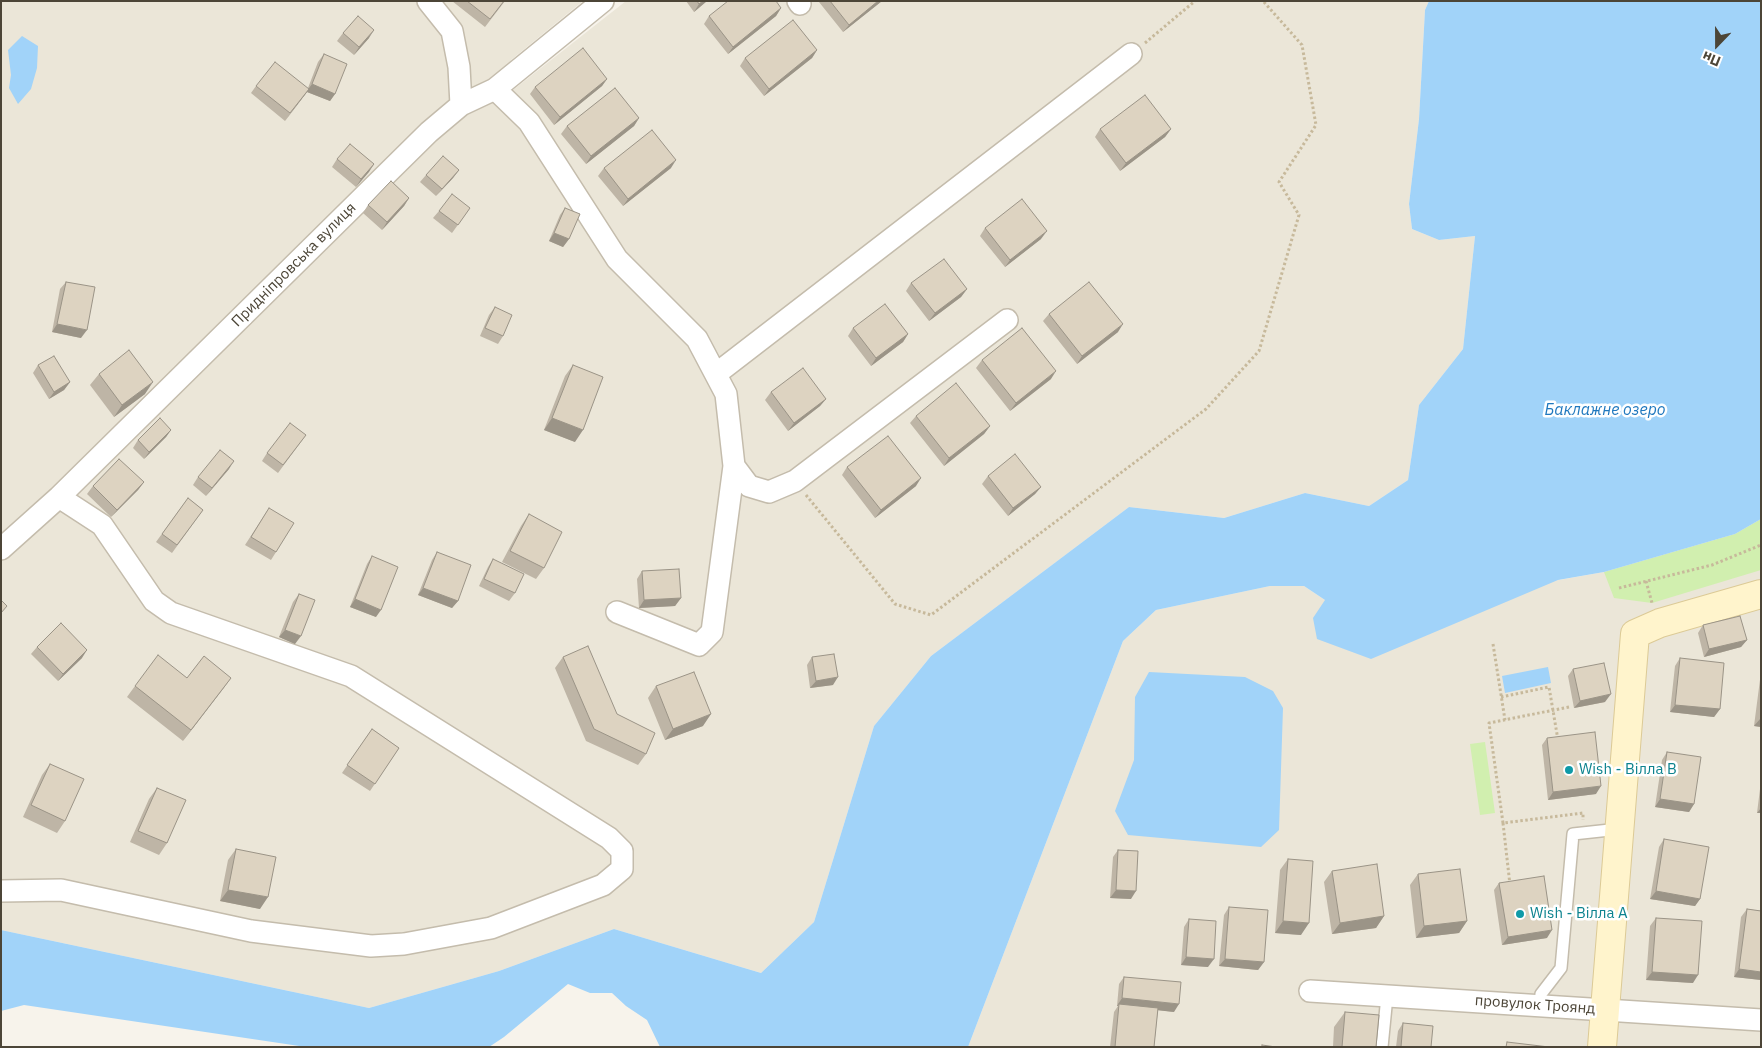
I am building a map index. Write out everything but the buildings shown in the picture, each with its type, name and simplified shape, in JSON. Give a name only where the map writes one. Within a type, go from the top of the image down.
[{"type":"street","points":[[428,1],[452,31],[459,68],[461,105]]},
{"type":"street","name":"Придніпровська вулиця","points":[[1,549],[59,497],[429,132],[461,105],[495,90],[603,1]]},
{"type":"street","points":[[716,374],[1131,54]]},
{"type":"street","points":[[495,90],[529,122],[617,259],[697,339],[726,394],[734,466],[712,632],[699,645],[617,612]]},
{"type":"street","points":[[734,466],[749,486],[769,492],[795,481],[1007,320]]},
{"type":"street","points":[[1,891],[61,890],[251,931],[371,946],[404,944],[491,928],[603,885],[622,869],[622,850],[609,838],[351,676],[171,613],[154,600],[102,525],[59,497]]},
{"type":"street","points":[[1602,1047],[1635,634],[1660,623],[1761,594]]},
{"type":"street","name":"провулок Троянд","points":[[1310,991],[1761,1020]]},
{"type":"lane","points":[[1540,1006],[1542,994],[1561,968],[1573,834],[1619,828]]},
{"type":"lane","points":[[1382,1047],[1387,996]]},
{"type":"path","points":[[1131,54],[1195,1]]},
{"type":"path","points":[[795,481],[895,604],[931,616],[1206,409],[1259,351],[1298,215],[1279,182],[1316,125],[1302,45],[1262,1]]},
{"type":"path","points":[[1619,588],[1712,565],[1761,545]]},
{"type":"path","points":[[1493,644],[1505,720]]},
{"type":"path","points":[[1501,696],[1549,687],[1559,744]]},
{"type":"path","points":[[1510,888],[1489,723],[1569,707]]},
{"type":"path","points":[[1503,823],[1583,813],[1582,833]]},
{"type":"shaded area","points":[[1,1],[583,1],[511,60],[513,90],[626,1],[1429,1],[1425,10],[1419,119],[1409,204],[1412,229],[1439,240],[1475,236],[1463,349],[1419,405],[1408,480],[1369,506],[1305,493],[1224,518],[1129,507],[931,656],[874,726],[814,922],[761,973],[614,929],[499,971],[369,1008],[1,930]]},
{"type":"shaded area","points":[[1761,519],[1761,1047],[968,1047],[1123,641],[1156,610],[1270,586],[1304,586],[1325,600],[1559,580],[1604,572],[1735,534]]},
{"type":"green space","points":[[1761,519],[1761,570],[1652,603],[1614,598],[1604,572],[1735,534]]},
{"type":"green space","points":[[1485,742],[1495,813],[1480,815],[1470,744]]},
{"type":"water","name":"Баклажне озеро","points":[[1429,1],[1761,1],[1761,519],[1735,534],[1604,572],[1558,580],[1371,659],[1317,639],[1313,618],[1325,600],[1304,586],[1270,586],[1156,610],[1123,641],[968,1047],[660,1047],[647,1020],[626,1006],[612,993],[590,993],[568,984],[504,1037],[489,1047],[306,1047],[24,1005],[1,1011],[1,930],[369,1008],[499,971],[614,929],[761,973],[814,922],[874,726],[931,656],[1129,507],[1224,518],[1305,493],[1369,506],[1408,480],[1419,405],[1463,349],[1475,236],[1439,240],[1412,229],[1409,204],[1419,119],[1425,10]]},
{"type":"water","points":[[22,36],[38,46],[37,68],[31,89],[18,104],[9,88],[11,75],[8,50]]},
{"type":"water","points":[[1548,667],[1551,683],[1505,693],[1502,676]]},
{"type":"water","points":[[1149,672],[1245,677],[1273,691],[1283,708],[1279,830],[1261,847],[1128,835],[1115,811],[1134,760],[1135,697]]},
{"type":"place","name":"Wish - Вілла B","points":[[1569,770]]},
{"type":"place","name":"Wish - Вілла А","points":[[1520,914]]}]
